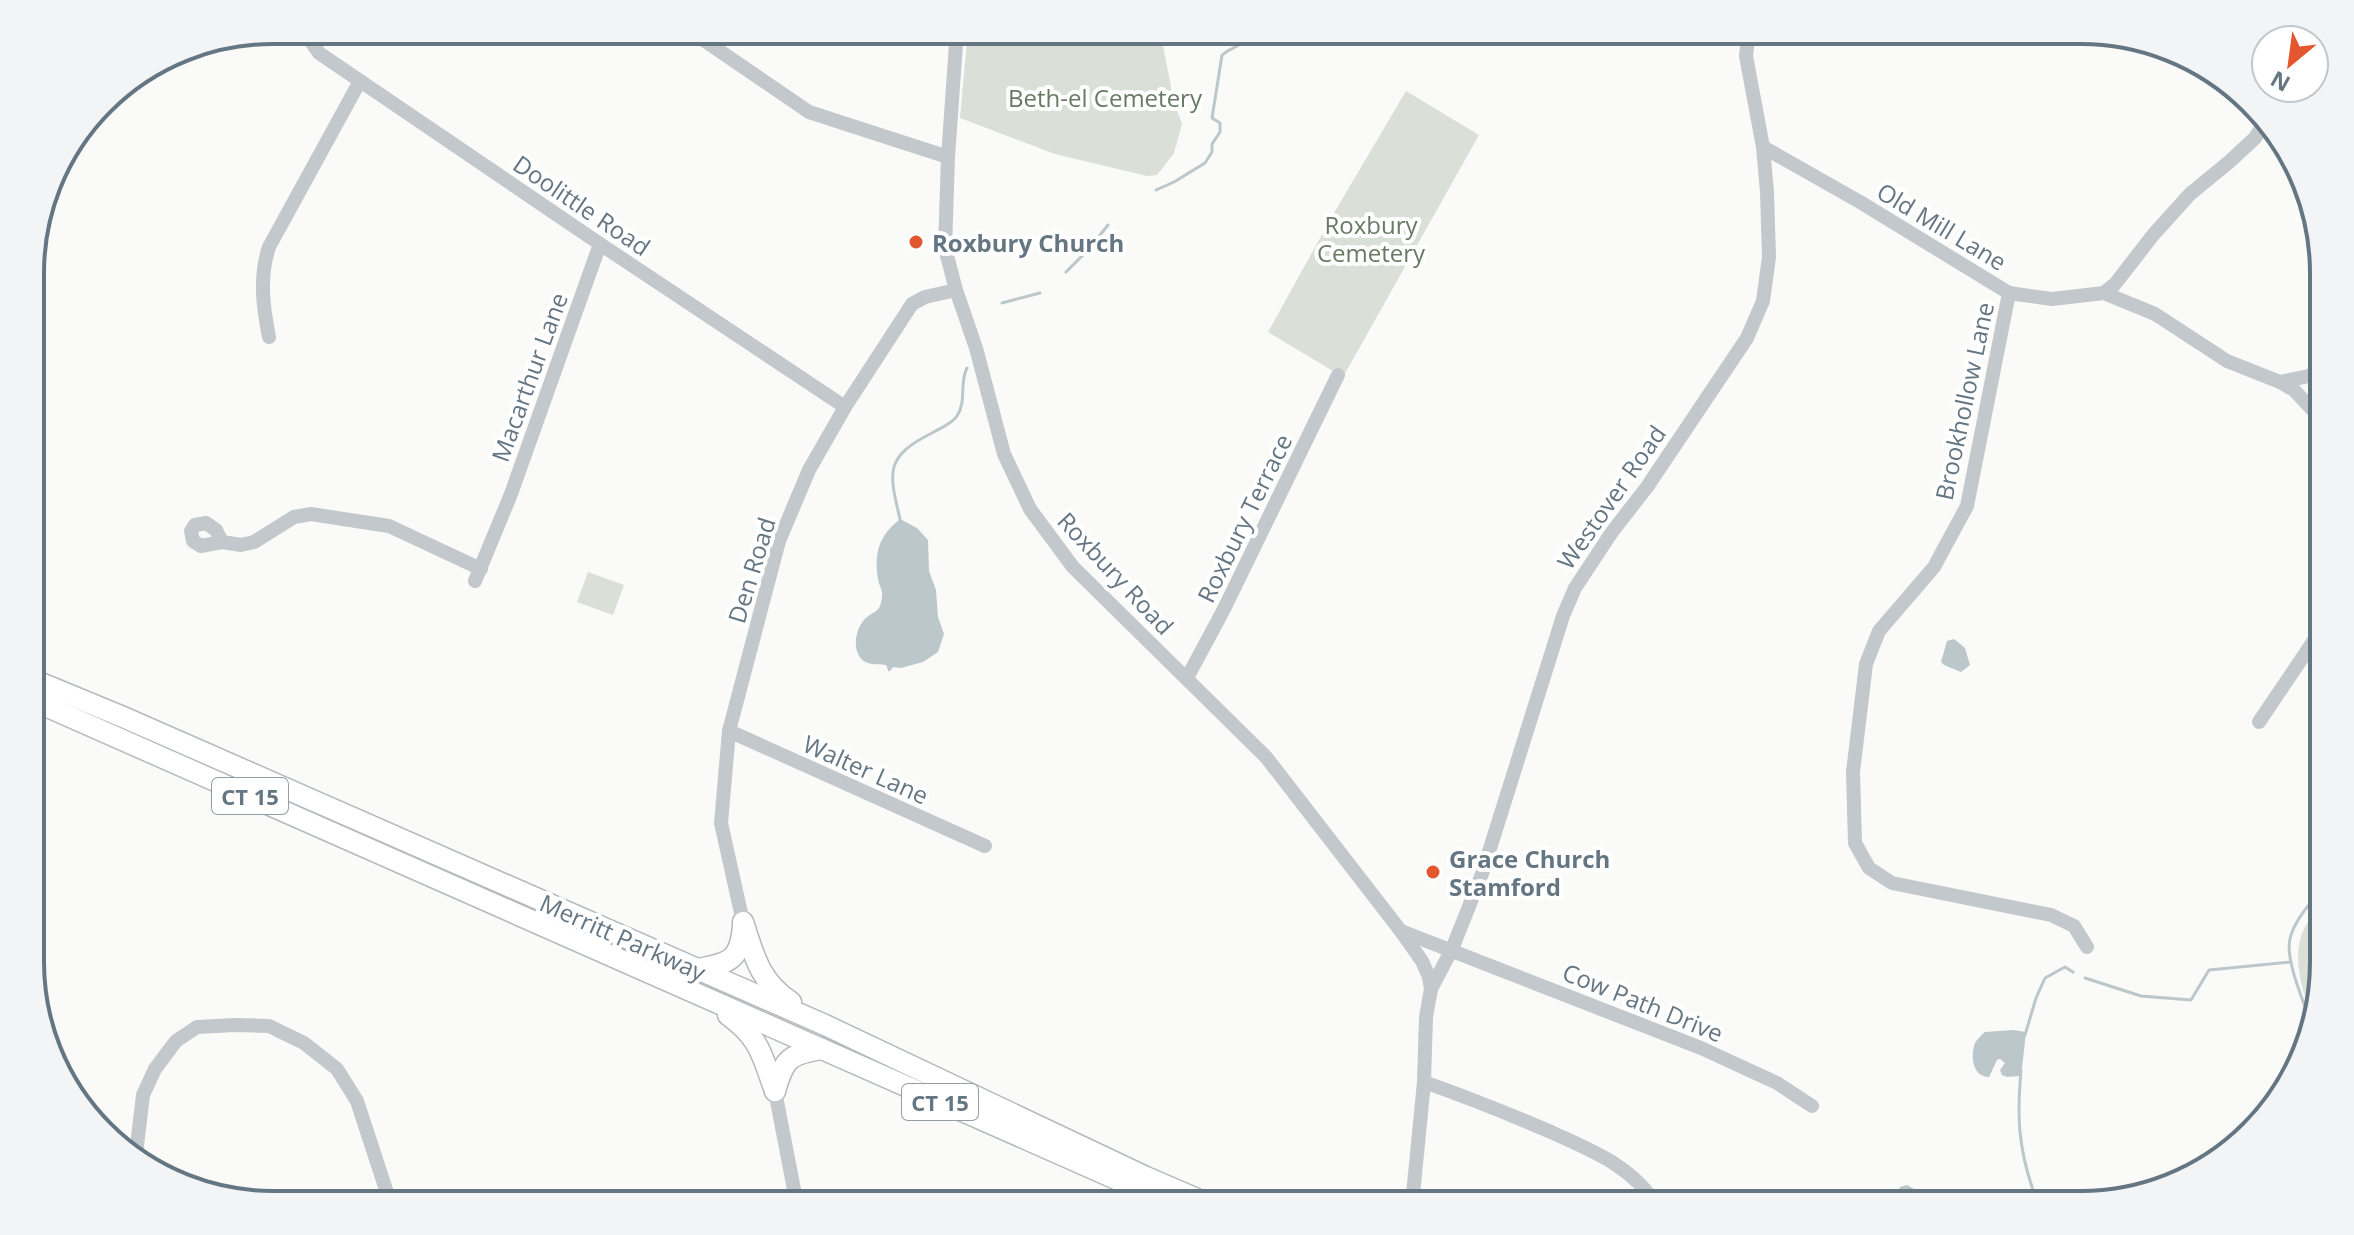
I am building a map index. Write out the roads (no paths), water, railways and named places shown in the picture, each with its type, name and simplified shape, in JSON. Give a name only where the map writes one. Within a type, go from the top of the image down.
[{"type":"highway","points":[[44,674],[123,717]]},
{"type":"highway","name":"Merritt Parkway","points":[[44,684],[825,1025],[1178,1191]]},
{"type":"highway","name":"Merritt Parkway","points":[[44,705],[1143,1191]]},
{"type":"highway","points":[[698,969],[721,965],[736,954],[741,943],[743,922]]},
{"type":"highway","points":[[743,922],[765,980],[782,996],[825,1025]]},
{"type":"highway","points":[[706,998],[757,1042],[775,1091]]},
{"type":"highway","points":[[775,1091],[788,1060],[799,1053],[822,1049]]},
{"type":"street","name":"Doolittle Road","points":[[313,44],[319,53],[360,81],[845,407]]},
{"type":"street","points":[[709,44],[809,112],[948,157]]},
{"type":"street","name":"Roxbury Road","points":[[956,44],[945,248],[1004,454],[1030,509],[1073,567],[1266,757],[1400,930],[1422,961],[1431,989]]},
{"type":"street","name":"Westover Road","points":[[1431,989],[1452,949],[1482,874],[1563,616],[1575,588],[1747,338],[1763,301],[1769,246],[1763,147],[1746,56],[1747,44]]},
{"type":"street","points":[[269,337],[263,304],[263,266],[269,247],[360,81]]},
{"type":"street","points":[[2104,293],[2115,284],[2190,194],[2229,162],[2260,130]]},
{"type":"street","name":"Old Mill Lane","points":[[1763,147],[2009,293],[2052,299],[2104,293],[2155,314],[2227,361],[2294,390],[2310,405]]},
{"type":"street","name":"Macarthur Lane","points":[[222,542],[241,545],[254,542],[294,517],[311,514],[389,526],[478,575],[500,524],[600,244]]},
{"type":"street","name":"Den Road","points":[[743,922],[721,823],[729,731],[779,541],[809,470],[845,407],[912,304],[925,297],[956,290]]},
{"type":"street","name":"Brookhollow Lane","points":[[2009,293],[1967,506],[1934,567],[1879,631],[1866,664],[1853,772],[1855,843],[1869,868],[1892,883],[2051,915],[2074,926],[2087,947]]},
{"type":"street","points":[[2280,382],[2310,373]]},
{"type":"street","name":"Roxbury Terrace","points":[[1187,678],[1338,375]]},
{"type":"street","points":[[2259,722],[2310,646]]},
{"type":"street","name":"Walter Lane","points":[[729,731],[985,846]]},
{"type":"street","points":[[1400,930],[1452,949]]},
{"type":"street","name":"Cow Path Drive","points":[[1452,949],[1701,1048],[1777,1083],[1812,1106]]},
{"type":"street","points":[[1414,1191],[1424,1082],[1426,1017],[1431,989]]},
{"type":"street","points":[[137,1145],[143,1095],[155,1069],[176,1041],[197,1027],[269,1026],[304,1043],[337,1069],[357,1101],[386,1191]]},
{"type":"street","points":[[1424,1082],[1497,1109],[1613,1162],[1647,1191]]},
{"type":"street","points":[[775,1091],[794,1191]]},
{"type":"waterway","points":[[1156,190],[1205,163],[1212,152],[1212,144],[1220,132],[1220,123],[1212,118],[1222,55],[1240,44]]},
{"type":"waterway","points":[[1066,272],[1108,225]]},
{"type":"waterway","points":[[1002,303],[1040,293]]},
{"type":"waterway","points":[[900,519],[894,489],[894,467],[905,450],[957,416],[962,404],[967,368]]},
{"type":"waterway","points":[[2305,1008],[2295,978],[2289,944],[2294,928],[2310,903]]},
{"type":"waterway","points":[[2085,978],[2141,996],[2191,1000],[2209,970],[2291,962]]},
{"type":"waterway","points":[[2025,1035],[2045,978],[2065,967],[2073,972]]},
{"type":"waterway","points":[[2021,1070],[2020,1131],[2032,1191]]},
{"type":"place","name":"Roxbury Church","points":[[916,242]]},
{"type":"place","name":"Grace Church Stamford","points":[[1433,872]]},
{"type":"park label","name":"Beth-el Cemetery","points":[[1105,97]]},
{"type":"park label","name":"Roxbury Cemetery","points":[[1371,238]]}]
